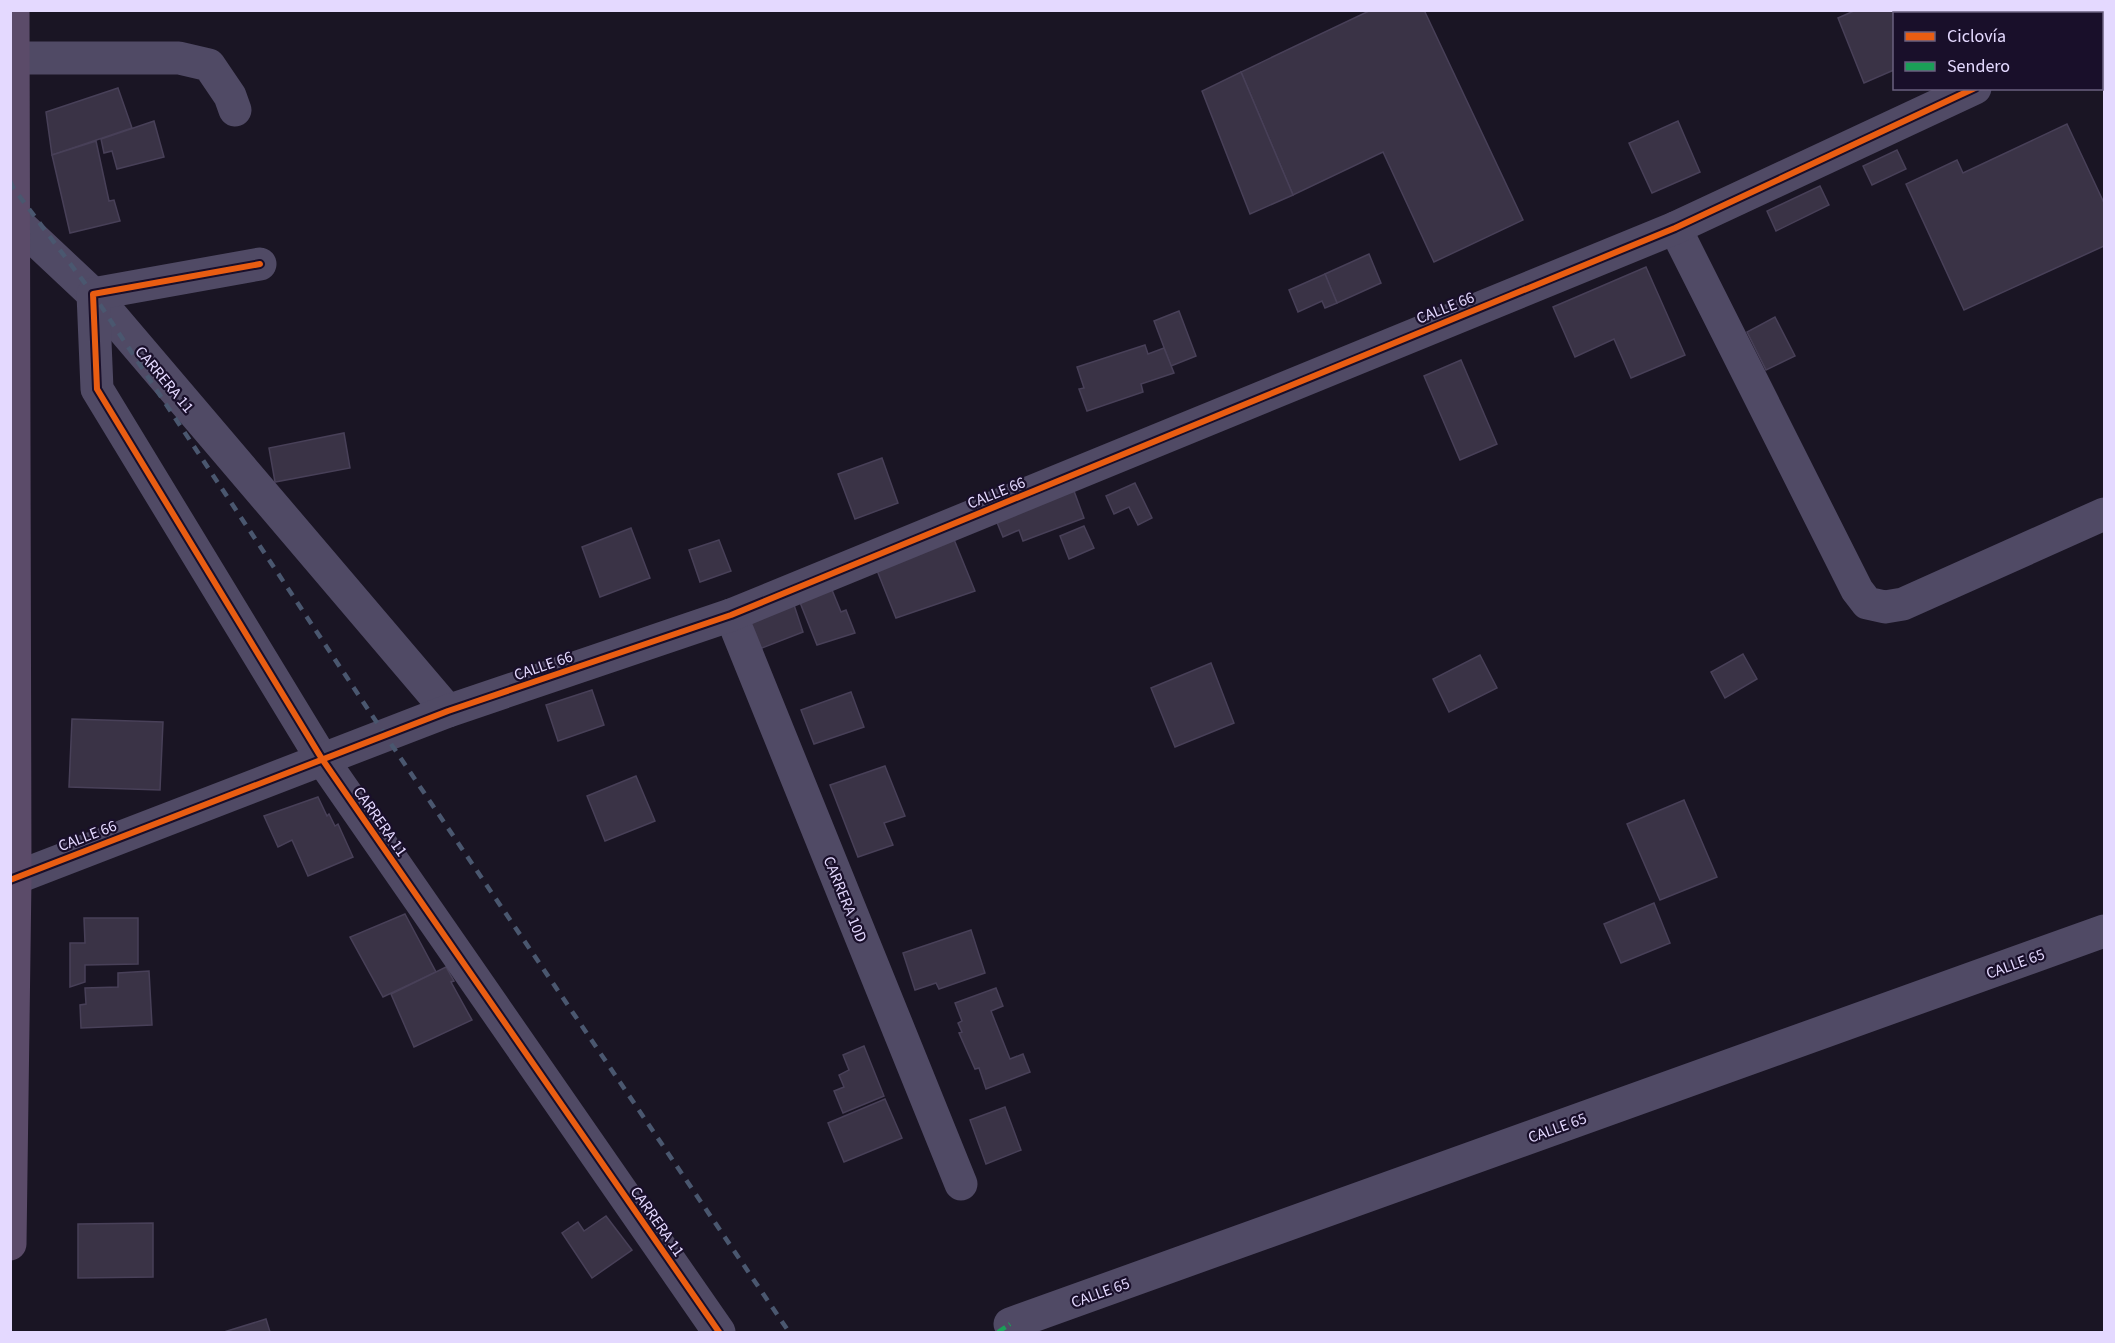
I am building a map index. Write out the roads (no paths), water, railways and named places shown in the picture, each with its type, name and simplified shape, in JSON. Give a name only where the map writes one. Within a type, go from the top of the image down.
[{"type":"main road","points":[[10,1244],[13,879],[13,10]]},
{"type":"street","points":[[13,58],[179,58],[209,65],[230,96],[235,110]]},
{"type":"street","name":"CALLE 66","points":[[13,879],[448,711],[731,615],[1675,228],[1971,90]]},
{"type":"street","name":"CARRERA 11","points":[[13,208],[93,294],[448,711]]},
{"type":"street","points":[[1675,228],[1857,590],[1867,603],[1885,607],[1903,604],[2104,514]]},
{"type":"street","points":[[93,294],[260,264]]},
{"type":"street","name":"CARRERA 11","points":[[93,294],[97,389],[321,759],[719,1332]]},
{"type":"street","name":"CARRERA 10D","points":[[731,615],[961,1184]]},
{"type":"street","name":"CALLE 65","points":[[1010,1324],[2104,931]]},
{"type":"railway","points":[[10,181],[93,294],[385,735],[789,1332]]}]
